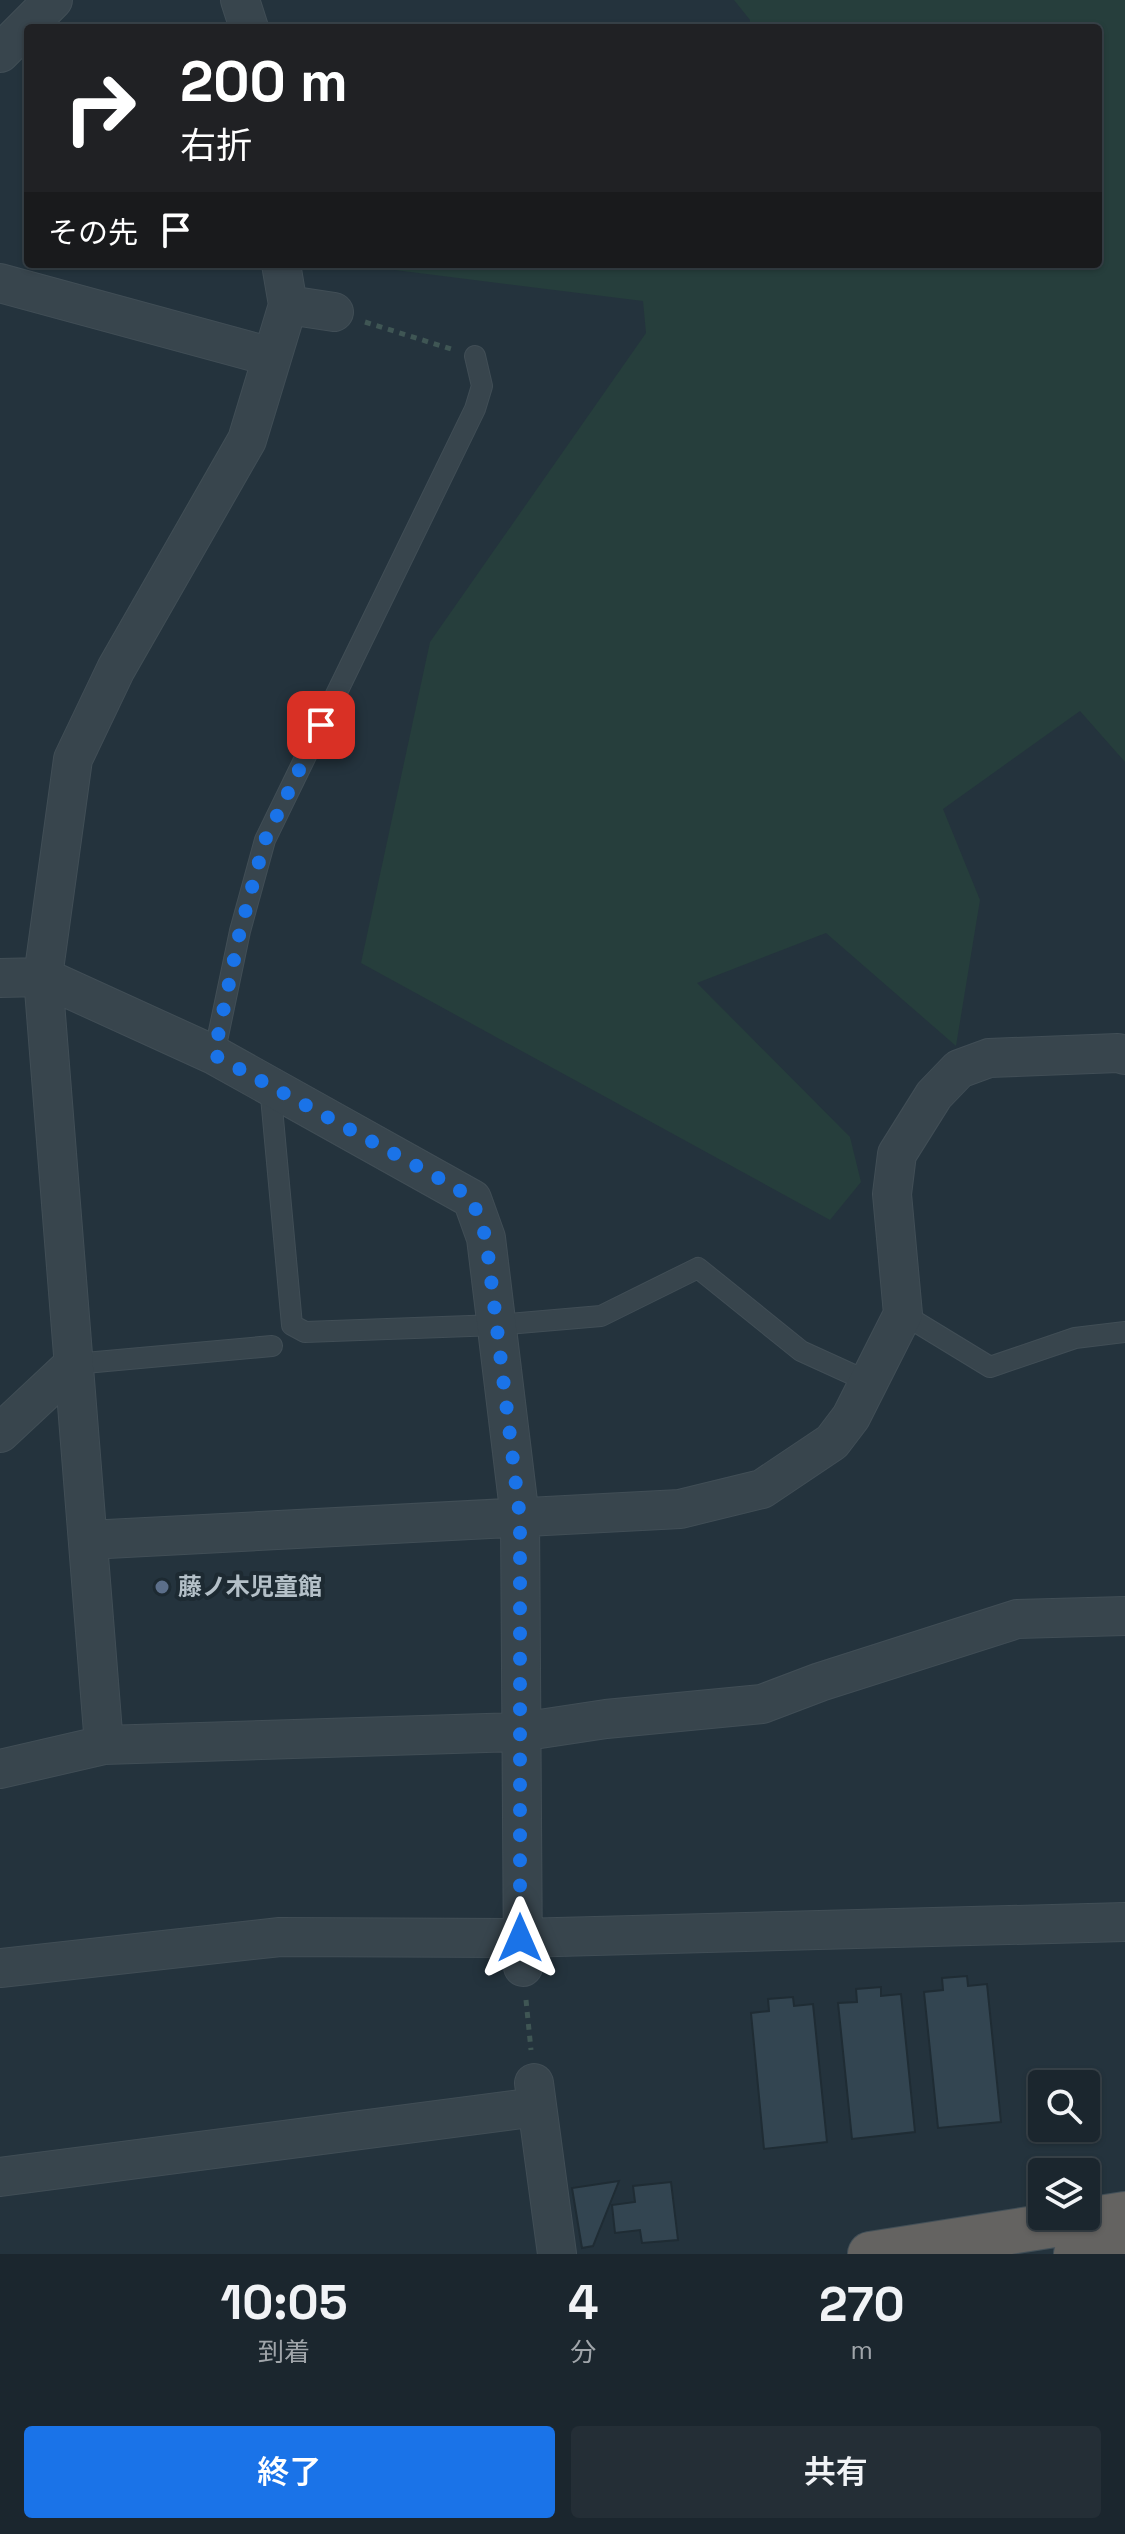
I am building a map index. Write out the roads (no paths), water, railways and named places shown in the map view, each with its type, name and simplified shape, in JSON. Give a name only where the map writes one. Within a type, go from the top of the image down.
[{"type":"highway","points":[[870,2254],[1125,2214]]},
{"type":"highway","points":[[1076,2254],[1125,2246]]},
{"type":"street","points":[[29,24],[53,0]]},
{"type":"street","points":[[240,0],[248,24]]},
{"type":"street","points":[[0,53],[24,29]]},
{"type":"street","points":[[104,1745],[43,977],[73,759],[116,669],[247,440],[288,305],[282,268]]},
{"type":"street","points":[[0,283],[272,357]]},
{"type":"street","points":[[288,305],[334,312]]},
{"type":"street","points":[[0,978],[43,977],[214,1055],[472,1199],[486,1238],[520,1518],[522,1952]]},
{"type":"street","points":[[88,1540],[680,1509],[762,1489],[832,1442],[851,1417],[903,1314],[892,1194],[897,1154],[934,1095],[959,1069],[989,1058],[1125,1055]]},
{"type":"street","points":[[0,1433],[74,1364]]},
{"type":"street","points":[[0,1769],[104,1745],[520,1732],[606,1719],[762,1704],[834,1677],[1017,1619],[1125,1616]]},
{"type":"street","points":[[0,1968],[280,1937],[522,1952],[1125,1922]]},
{"type":"street","points":[[0,2177],[536,2095],[557,2254]]},
{"type":"lane","points":[[214,1055],[240,931],[265,840],[475,409],[482,386],[475,356]]},
{"type":"lane","points":[[270,1086],[292,1325],[305,1332],[497,1325],[601,1316],[698,1268],[801,1351],[869,1382]]},
{"type":"lane","points":[[903,1314],[990,1367],[1075,1338],[1125,1332]]},
{"type":"lane","points":[[74,1364],[272,1346]]},
{"type":"place","name":"藤ノ木児童館","points":[[162,1587]]}]
